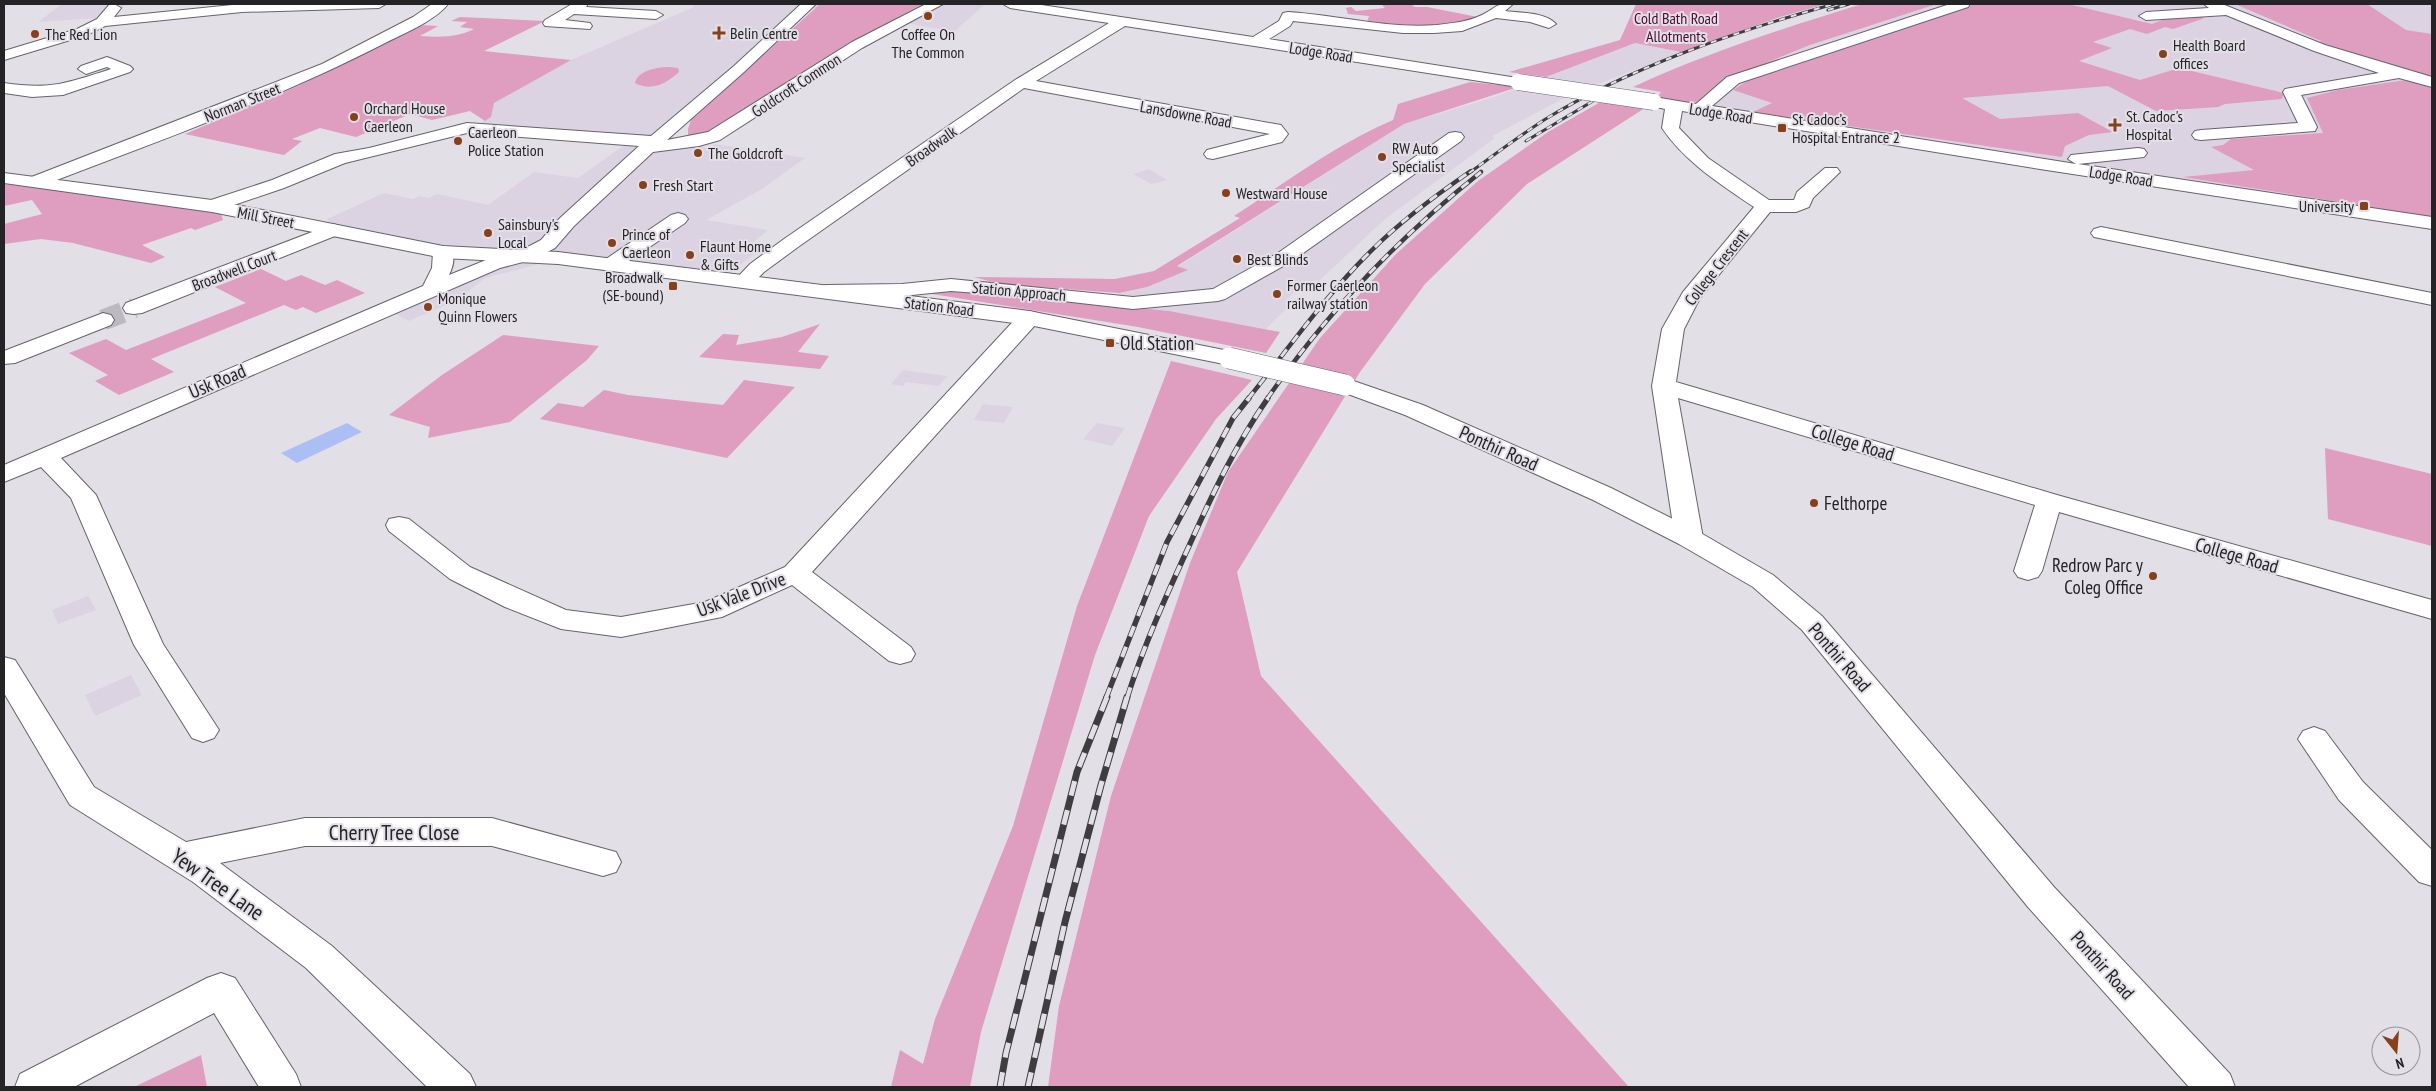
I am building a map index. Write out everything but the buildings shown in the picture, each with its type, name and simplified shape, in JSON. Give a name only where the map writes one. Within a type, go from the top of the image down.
[{"type":"street","points":[[4,56],[82,32],[102,22],[119,4]]},
{"type":"street","points":[[102,22],[242,8],[379,4]]},
{"type":"street","name":"Norman Street","points":[[35,182],[160,135],[327,67],[418,20],[441,4]]},
{"type":"street","points":[[527,255],[548,244],[567,222],[809,4]]},
{"type":"street","name":"Goldcroft Common","points":[[212,206],[278,184],[341,158],[386,149],[458,129],[478,128],[637,141],[652,144],[699,141],[714,136],[780,96],[857,45],[936,4]]},
{"type":"street","name":"Lodge Road","points":[[1010,4],[1031,5],[1518,82],[1664,103],[2040,164],[2432,223]]},
{"type":"street","points":[[1277,4],[1288,16],[1315,16],[1396,28],[1442,29],[1469,25],[1486,19],[1498,12],[1506,4]]},
{"type":"street","points":[[1702,110],[1704,104],[1733,80],[1963,4]]},
{"type":"street","points":[[2211,4],[2286,36],[2398,74],[2432,82]]},
{"type":"street","points":[[586,26],[550,23],[576,7],[637,14],[654,9]]},
{"type":"street","points":[[2146,16],[2228,11]]},
{"type":"street","points":[[1493,14],[1532,18],[1549,24]]},
{"type":"street","points":[[1257,41],[1285,23],[1288,16]]},
{"type":"street","name":"Broadwalk","points":[[744,281],[757,268],[791,243],[1021,84],[1125,20]]},
{"type":"street","points":[[4,88],[32,92],[63,90],[125,69],[107,62],[86,69]]},
{"type":"street","points":[[2201,135],[2309,127],[2292,92],[2398,74]]},
{"type":"street","name":"Lansdowne Road","points":[[1021,84],[1275,128],[1280,134],[1276,138],[1213,154]]},
{"type":"street","points":[[1664,103],[1674,115],[1670,128],[1681,144],[1700,162],[1765,206],[1796,206],[1802,203],[1804,196],[1831,172]]},
{"type":"street","name":"Station Approach","points":[[820,291],[902,290],[951,285],[1020,290],[1133,303],[1218,295],[1284,257],[1455,137]]},
{"type":"street","points":[[2040,164],[2138,153]]},
{"type":"street","name":"Mill Street","points":[[4,178],[212,206],[443,252],[478,256],[527,255]]},
{"type":"street","name":"College Crescent","points":[[1689,538],[1664,386],[1673,329],[1690,296],[1765,206]]},
{"type":"street","points":[[610,265],[678,219]]},
{"type":"street","name":"Broadwell Court","points":[[134,308],[339,230]]},
{"type":"street","points":[[2101,233],[2432,299]]},
{"type":"street","points":[[431,292],[442,268],[443,252]]},
{"type":"street","name":"Station Road","points":[[527,255],[1029,318],[1229,358],[1345,385]]},
{"type":"street","name":"Usk Road","points":[[4,474],[127,419],[431,292],[493,264],[527,255]]},
{"type":"street","name":"Usk Vale Drive","points":[[399,524],[460,573],[561,619],[621,627],[712,610],[795,573],[1029,318]]},
{"type":"street","points":[[7,358],[102,320]]},
{"type":"street","name":"Ponthir Road","points":[[1345,385],[1431,418],[1602,494],[1689,538],[1763,581],[1812,623],[2041,897],[2214,1087]]},
{"type":"street","name":"College Road","points":[[1664,386],[2046,500],[2432,610]]},
{"type":"street","points":[[44,456],[83,494],[149,645],[204,730]]},
{"type":"street","points":[[2028,571],[2046,500]]},
{"type":"street","points":[[795,573],[900,654]]},
{"type":"street","name":"Yew Tree Lane","points":[[4,667],[82,796],[183,857],[319,957],[455,1087]]},
{"type":"street","points":[[2314,738],[2351,790],[2432,872]]},
{"type":"street","name":"Cherry Tree Close","points":[[183,857],[305,832],[492,832],[603,862]]},
{"type":"street","points":[[35,1087],[221,990],[281,1087]]},
{"type":"shaded area","points":[[62,4],[126,4],[115,17],[38,22]]},
{"type":"shaded area","points":[[692,4],[807,4],[661,136],[686,139],[708,149],[715,144],[805,158],[762,189],[706,220],[768,230],[752,244],[764,247],[728,274],[558,259],[485,278],[458,300],[409,321],[387,310],[493,264],[477,256],[333,230],[327,219],[384,193],[413,199],[420,196],[428,198],[437,194],[488,205],[534,172],[578,178],[634,138],[477,126],[490,117],[494,103],[513,91],[571,60],[694,7]]},
{"type":"shaded area","points":[[811,4],[985,4],[954,32],[896,21],[807,8]]},
{"type":"shaded area","name":"St. Cadoc's Hospital","points":[[1937,4],[2432,4],[2432,223],[2040,164],[1673,105],[1724,80],[1810,45]]},
{"type":"shaded area","points":[[1635,43],[1681,52],[1570,95],[1492,136],[1495,138],[1385,219],[1319,281],[1314,280],[1304,292],[1296,290],[1285,301],[1292,303],[1266,329],[1169,311],[1109,306],[1119,293],[1147,287],[1187,270],[1177,267],[1404,124],[1491,98]]},
{"type":"shaded area","points":[[1149,169],[1167,180],[1151,184],[1133,174]]},
{"type":"shaded area","points":[[903,370],[947,376],[939,386],[906,382],[903,386],[891,384]]},
{"type":"shaded area","points":[[983,404],[1013,407],[1004,423],[974,420]]},
{"type":"shaded area","points":[[1097,423],[1125,428],[1112,446],[1083,439]]},
{"type":"shaded area","points":[[88,596],[96,610],[58,624],[52,610]]},
{"type":"shaded area","points":[[131,675],[142,695],[95,716],[85,695]]},
{"type":"green space","points":[[820,4],[923,4],[858,39],[709,132],[688,136],[691,120]]},
{"type":"green space","points":[[1402,4],[1478,17],[1451,25],[1423,27],[1367,22],[1369,16],[1348,14],[1346,8],[1351,7],[1356,11],[1385,8],[1382,5]]},
{"type":"green space","name":"Cold Bath Road Allotments","points":[[1636,4],[1826,4],[1780,17],[1681,52],[1635,43],[1546,77],[1509,72],[1620,40]]},
{"type":"green space","points":[[1862,4],[1937,4],[1810,45],[1724,80],[1697,102],[1673,105],[1654,102],[1661,92],[1633,87],[1689,63],[1746,42]]},
{"type":"green space","points":[[1975,4],[2068,4],[2152,24],[2167,18],[2206,15],[2202,19],[2173,29],[2165,27],[2147,34],[2130,29],[2093,42],[2112,48],[2079,61],[2140,80],[2179,68],[2284,93],[2282,99],[2225,104],[2218,107],[2156,111],[2108,86],[1962,98],[2000,119],[2078,113],[2113,132],[2089,135],[2065,146],[2062,157],[1753,112],[1772,103],[1733,90],[1750,79]]},
{"type":"green space","points":[[2235,4],[2367,4],[2406,30],[2432,34],[2432,79],[2319,43],[2321,41]]},
{"type":"green space","points":[[460,17],[545,21],[484,51],[571,60],[494,103],[491,117],[485,121],[470,111],[432,120],[410,114],[356,137],[320,128],[292,139],[302,141],[284,155],[185,134],[298,86],[391,41],[419,25],[438,26],[420,36],[441,37],[468,32],[474,29],[460,27],[467,22],[451,21]]},
{"type":"green space","points":[[670,67],[678,68],[679,72],[664,83],[647,87],[635,83],[644,72]]},
{"type":"green space","points":[[2406,80],[2432,87],[2432,217],[2183,177],[2254,170],[2211,147],[2223,145],[2231,139],[2323,133],[2307,98],[2338,90]]},
{"type":"green space","points":[[1470,82],[1518,87],[1404,124],[1177,266],[1188,270],[1147,287],[1119,293],[1000,284],[974,277],[1115,279],[1154,271],[1240,218],[1234,216],[1312,164],[1352,140],[1393,120],[1398,104]]},
{"type":"green space","points":[[1604,100],[1648,106],[1527,184],[1425,284],[1360,372],[1237,572],[1261,676],[1629,1087],[1048,1087],[1059,1006],[1111,796],[1190,563],[1228,472],[1320,338],[1396,254],[1478,181],[1548,132]]},
{"type":"green space","points":[[4,184],[52,188],[221,214],[223,220],[195,230],[191,228],[142,245],[165,257],[151,263],[73,243],[41,239],[4,244],[4,224],[42,214],[32,200],[4,206]]},
{"type":"green space","points":[[261,269],[286,281],[301,275],[325,285],[337,280],[365,293],[316,313],[303,307],[296,310],[284,305],[151,359],[174,372],[119,395],[95,381],[108,375],[69,353],[106,339],[126,350],[246,303],[215,287]]},
{"type":"green space","points":[[929,292],[978,292],[1169,311],[1280,332],[1266,353],[1138,327]]},
{"type":"green space","points":[[820,324],[798,352],[829,356],[820,369],[699,357],[723,334],[739,335],[736,345],[782,337]]},
{"type":"green space","points":[[503,335],[599,346],[587,360],[510,422],[428,438],[430,427],[389,415],[442,375]]},
{"type":"green space","points":[[1171,361],[1252,380],[1216,419],[1149,516],[1095,655],[981,1032],[970,1087],[891,1087],[900,1050],[923,1064],[935,1019],[1013,826],[1077,606]]},
{"type":"green space","points":[[744,380],[795,387],[727,458],[540,419],[558,403],[583,407],[604,390],[628,395],[723,405]]},
{"type":"green space","points":[[2325,448],[2432,474],[2432,546],[2328,519]]},
{"type":"green space","points":[[201,1055],[207,1087],[134,1087]]},
{"type":"water","points":[[347,423],[362,432],[297,463],[281,453]]},
{"type":"tunnel","points":[[103,320],[134,308]]},
{"type":"railway","points":[[1469,173],[1544,120],[1612,83],[1685,52],[1760,26],[1834,4]]},
{"type":"railway","points":[[1828,10],[1849,4]]},
{"type":"railway","points":[[1526,141],[1593,101]]},
{"type":"railway","points":[[1248,399],[1323,304],[1355,267],[1407,218],[1471,171]]},
{"type":"railway","points":[[1267,399],[1314,336],[1365,278],[1421,223],[1481,172]]},
{"type":"railway","points":[[1106,698],[1167,542],[1233,418],[1249,398]]},
{"type":"railway","points":[[1127,698],[1156,621],[1207,508],[1225,470],[1256,415],[1268,398]]},
{"type":"railway","points":[[1000,1087],[1006,1053],[1077,772],[1107,697]]},
{"type":"railway","points":[[1028,1087],[1065,922],[1101,785],[1127,697]]},
{"type":"place","name":"Coffee On The Common","points":[[928,16]]},
{"type":"place","name":"Belin Centre","points":[[719,33]]},
{"type":"place","name":"The Red Lion","points":[[35,34]]},
{"type":"place","name":"Health Board offices","points":[[2163,54]]},
{"type":"place","name":"Orchard House Caerleon","points":[[354,117]]},
{"type":"place","name":"St. Cadoc's Hospital","points":[[2115,125]]},
{"type":"place","name":"St Cadoc’s Hospital Entrance 2","points":[[1782,128]]},
{"type":"place","name":"Caerleon Police Station","points":[[458,141]]},
{"type":"place","name":"The Goldcroft","points":[[698,153]]},
{"type":"place","name":"RW Auto Specialist","points":[[1382,157]]},
{"type":"place","name":"Fresh Start","points":[[643,185]]},
{"type":"place","name":"Westward House","points":[[1226,193]]},
{"type":"place","name":"University","points":[[2364,206]]},
{"type":"place","name":"Sainsbury's Local","points":[[488,233]]},
{"type":"place","name":"Prince of Caerleon","points":[[612,243]]},
{"type":"place","name":"Flaunt Home & Gifts","points":[[690,255]]},
{"type":"place","name":"Best Blinds","points":[[1237,259]]},
{"type":"place","name":"Broadwalk (SE-bound)","points":[[673,286]]},
{"type":"place","name":"Former Caerleon railway station","points":[[1277,294]]},
{"type":"place","name":"Monique Quinn Flowers","points":[[428,307]]},
{"type":"place","name":"Old Station","points":[[1110,343]]},
{"type":"place","name":"Felthorpe","points":[[1814,503]]},
{"type":"place","name":"Redrow Parc y Coleg Office","points":[[2153,576]]}]
